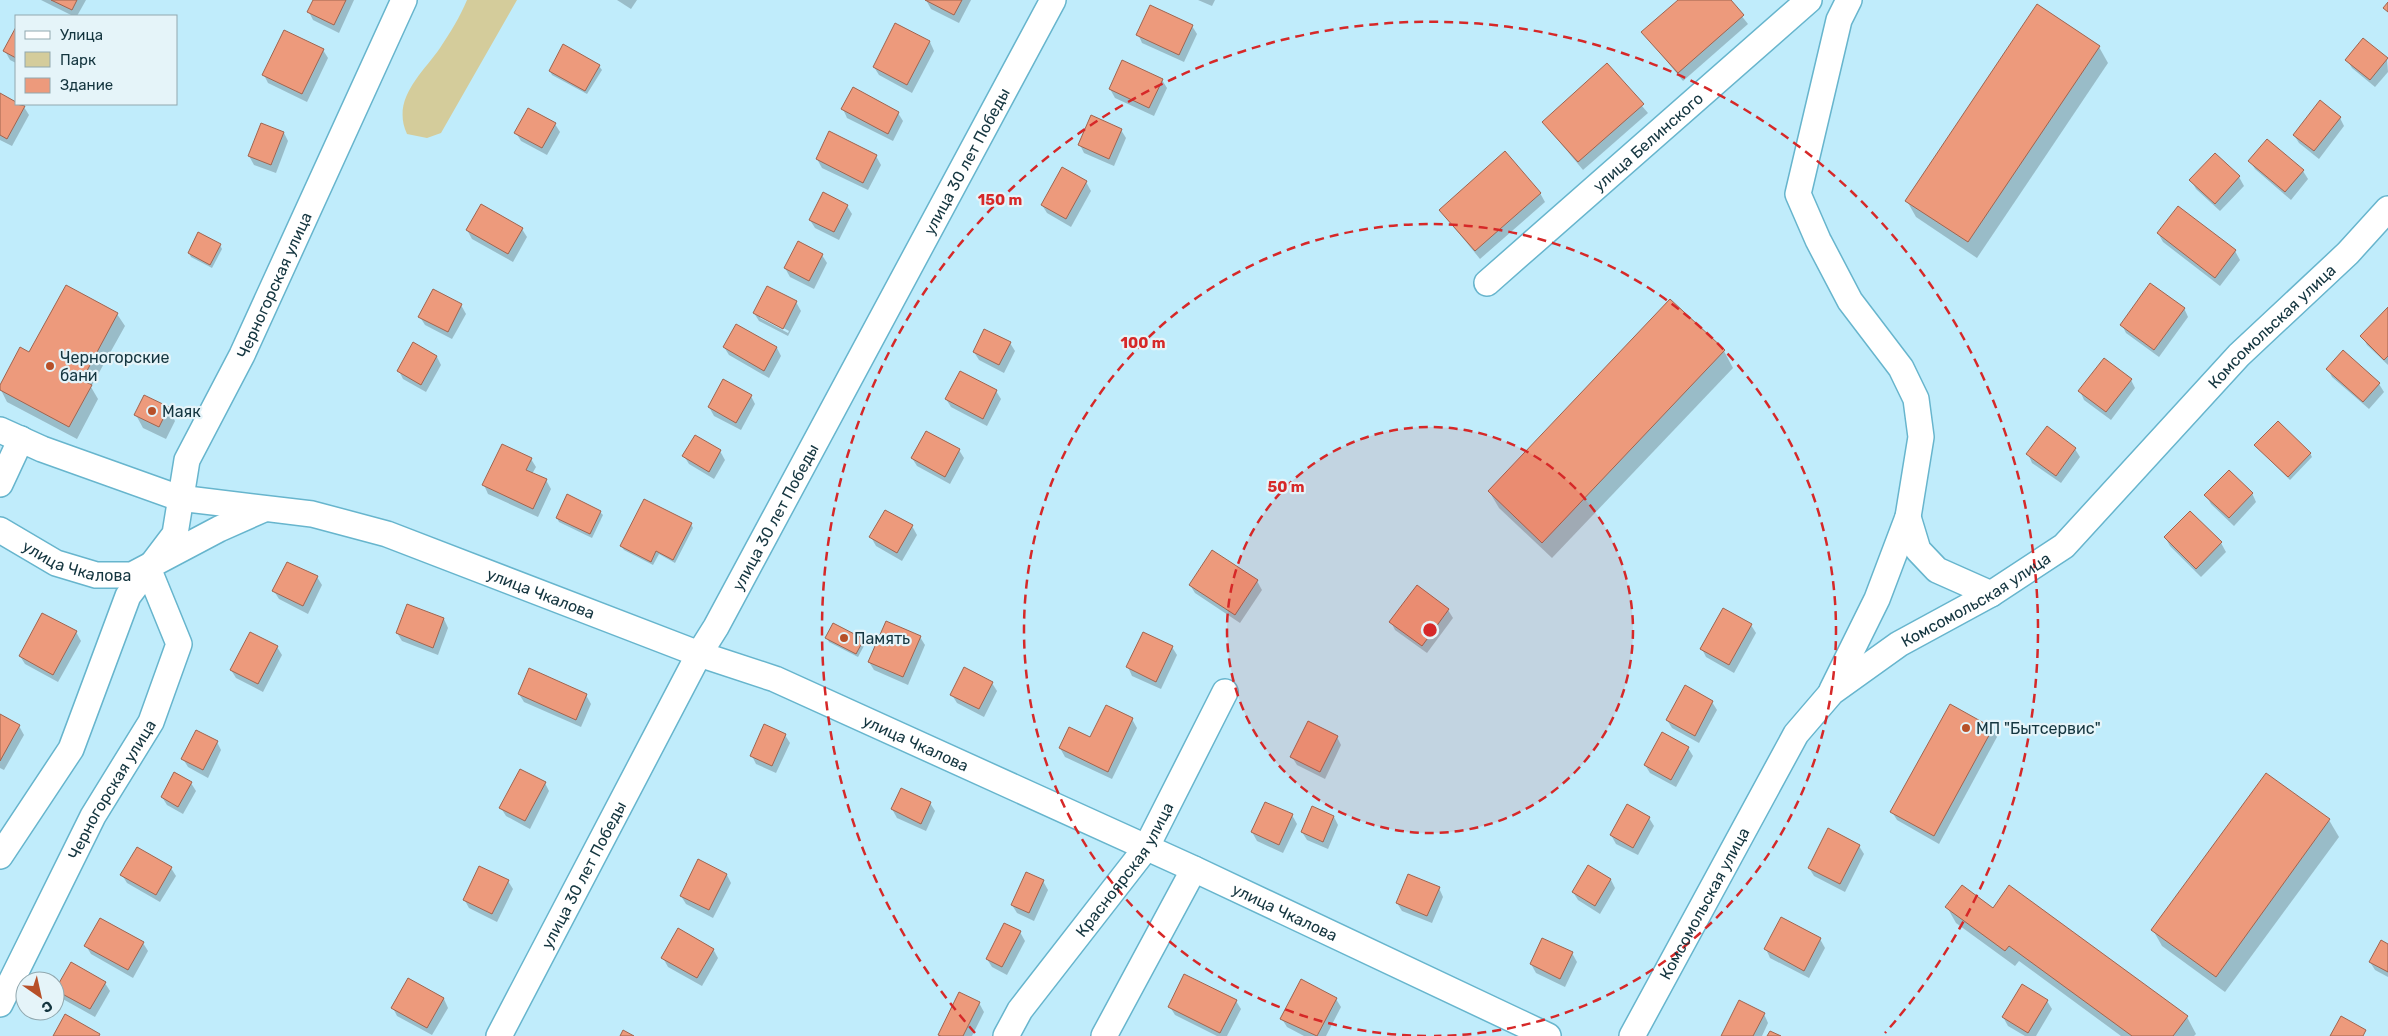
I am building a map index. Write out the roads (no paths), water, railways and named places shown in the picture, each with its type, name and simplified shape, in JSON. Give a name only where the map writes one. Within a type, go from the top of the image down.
[{"type":"street","name":"Черногорская улица","points":[[0,856],[71,749],[128,596],[175,534],[179,498],[187,460],[242,355],[404,0]]},
{"type":"street","name":"улица 30 лет Победы","points":[[499,1036],[699,654],[721,618],[1053,0]]},
{"type":"street","name":"улица Белинского","points":[[1487,283],[1809,0]]},
{"type":"street","points":[[1832,692],[1877,598],[1908,517],[1921,437],[1916,399],[1901,368],[1850,301],[1818,240],[1798,194],[1838,20],[1849,0]]},
{"type":"street","name":"Комсомольская улица","points":[[1632,1036],[1796,734],[1832,692],[1899,644],[1991,594],[2064,546],[2238,355],[2348,253],[2388,209]]},
{"type":"street","name":"улица Чкалова","points":[[10,435],[179,498],[312,514],[387,534],[699,654],[775,679],[1194,869],[1548,1036]]},
{"type":"street","points":[[0,484],[10,435]]},
{"type":"street","name":"улица Чкалова","points":[[0,530],[56,563],[96,575],[132,575],[219,529],[264,509]]},
{"type":"street","points":[[1908,517],[1918,550],[1937,570],[1991,594]]},
{"type":"street","name":"Черногорская улица","points":[[0,1004],[93,816],[152,722],[179,644],[148,568]]},
{"type":"street","name":"Красноярская улица","points":[[1006,1036],[1020,1010],[1146,848],[1225,692]]},
{"type":"street","points":[[1104,1036],[1194,869]]},
{"type":"place","name":"Черногорские бани","points":[[50,366]]},
{"type":"place","name":"Маяк","points":[[152,411]]},
{"type":"place","name":"Память","points":[[844,638]]},
{"type":"place","name":"МП \"Бытсервис\"","points":[[1966,728]]}]
